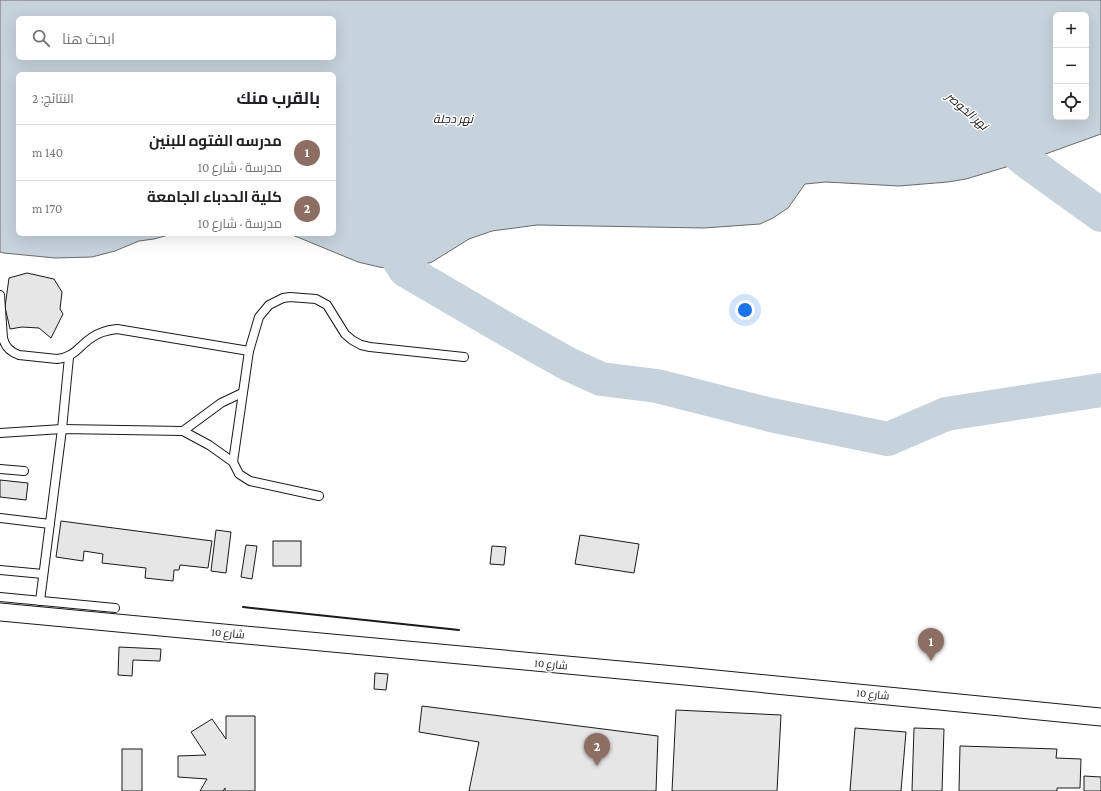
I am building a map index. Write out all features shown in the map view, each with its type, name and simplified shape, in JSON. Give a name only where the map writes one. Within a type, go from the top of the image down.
[{"type":"street","name":"شارع 10","points":[[0,612],[677,675],[1101,717]]},
{"type":"lane","points":[[0,295],[4,344],[13,353],[19,355],[51,359],[69,357],[96,335],[108,330],[118,329],[249,351]]},
{"type":"lane","points":[[233,462],[249,351],[256,324],[263,310],[275,300],[290,296],[309,297],[322,301],[331,310],[339,327],[345,334],[361,345],[464,357]]},
{"type":"lane","points":[[40,601],[62,429],[69,357]]},
{"type":"lane","points":[[183,431],[221,403],[242,393]]},
{"type":"lane","points":[[0,433],[62,429],[183,431],[208,445],[233,462],[239,474],[250,481],[318,496]]},
{"type":"lane","points":[[0,469],[24,471]]},
{"type":"lane","points":[[0,518],[50,524]]},
{"type":"lane","points":[[0,570],[43,574]]},
{"type":"lane","points":[[0,597],[115,608]]},
{"type":"water","name":"نهر دجلة","points":[[0,0],[1101,0],[1101,134],[1026,161],[966,179],[899,186],[826,182],[805,184],[788,208],[773,218],[760,224],[704,228],[537,225],[492,231],[469,239],[432,262],[405,270],[379,267],[358,262],[295,236],[336,236],[336,72],[16,72],[16,236],[165,236],[139,241],[115,251],[92,257],[55,258],[0,252]]},
{"type":"building","points":[[27,273],[54,279],[62,292],[60,309],[63,314],[51,338],[39,328],[22,327],[10,329],[5,307],[9,278]]},
{"type":"building","points":[[0,480],[28,483],[26,500],[0,497]]},
{"type":"building","points":[[61,521],[212,541],[208,568],[180,565],[179,570],[174,570],[173,581],[145,578],[146,568],[102,563],[103,554],[84,551],[83,561],[56,557]]},
{"type":"building","points":[[216,530],[231,532],[226,573],[211,571]]},
{"type":"building","points":[[580,535],[639,544],[634,573],[575,564]]},
{"type":"building","points":[[273,541],[301,541],[301,566],[273,566]]},
{"type":"building","points":[[246,545],[257,546],[252,579],[241,577]]},
{"type":"building","points":[[492,546],[506,547],[504,565],[490,564]]},
{"type":"building","points":[[119,647],[161,649],[160,661],[133,660],[132,676],[118,675]]},
{"type":"building","points":[[375,673],[388,674],[386,690],[374,689]]},
{"type":"building","points":[[422,706],[658,736],[656,791],[469,791],[479,742],[419,732]]},
{"type":"building","points":[[676,710],[781,715],[777,791],[672,791]]},
{"type":"building","points":[[226,716],[255,716],[255,791],[225,791],[225,788],[223,791],[200,791],[207,779],[178,777],[178,756],[206,755],[191,732],[212,719],[226,739]]},
{"type":"building","points":[[855,728],[906,732],[901,791],[850,791]]},
{"type":"building","points":[[914,728],[944,729],[942,791],[912,791]]},
{"type":"building","points":[[960,746],[1057,749],[1056,758],[1081,759],[1080,788],[1057,788],[1057,791],[959,791]]},
{"type":"building","points":[[122,749],[142,749],[142,791],[122,791]]},
{"type":"building","points":[[1084,776],[1101,777],[1101,791],[1084,791]]},
{"type":"waterway","name":"نهر الخوصر","points":[[991,130],[1026,161],[1101,215]]},
{"type":"waterway","points":[[336,156],[405,270],[568,364],[601,379],[657,386],[771,415],[888,439],[946,414],[1101,390]]},
{"type":"wall","points":[[243,607],[459,630]]},
{"type":"place","name":"مدرسه الفتوه للبنين","points":[[931,661]]},
{"type":"place","name":"كلية الحدباء الجامعة","points":[[597,766]]}]
